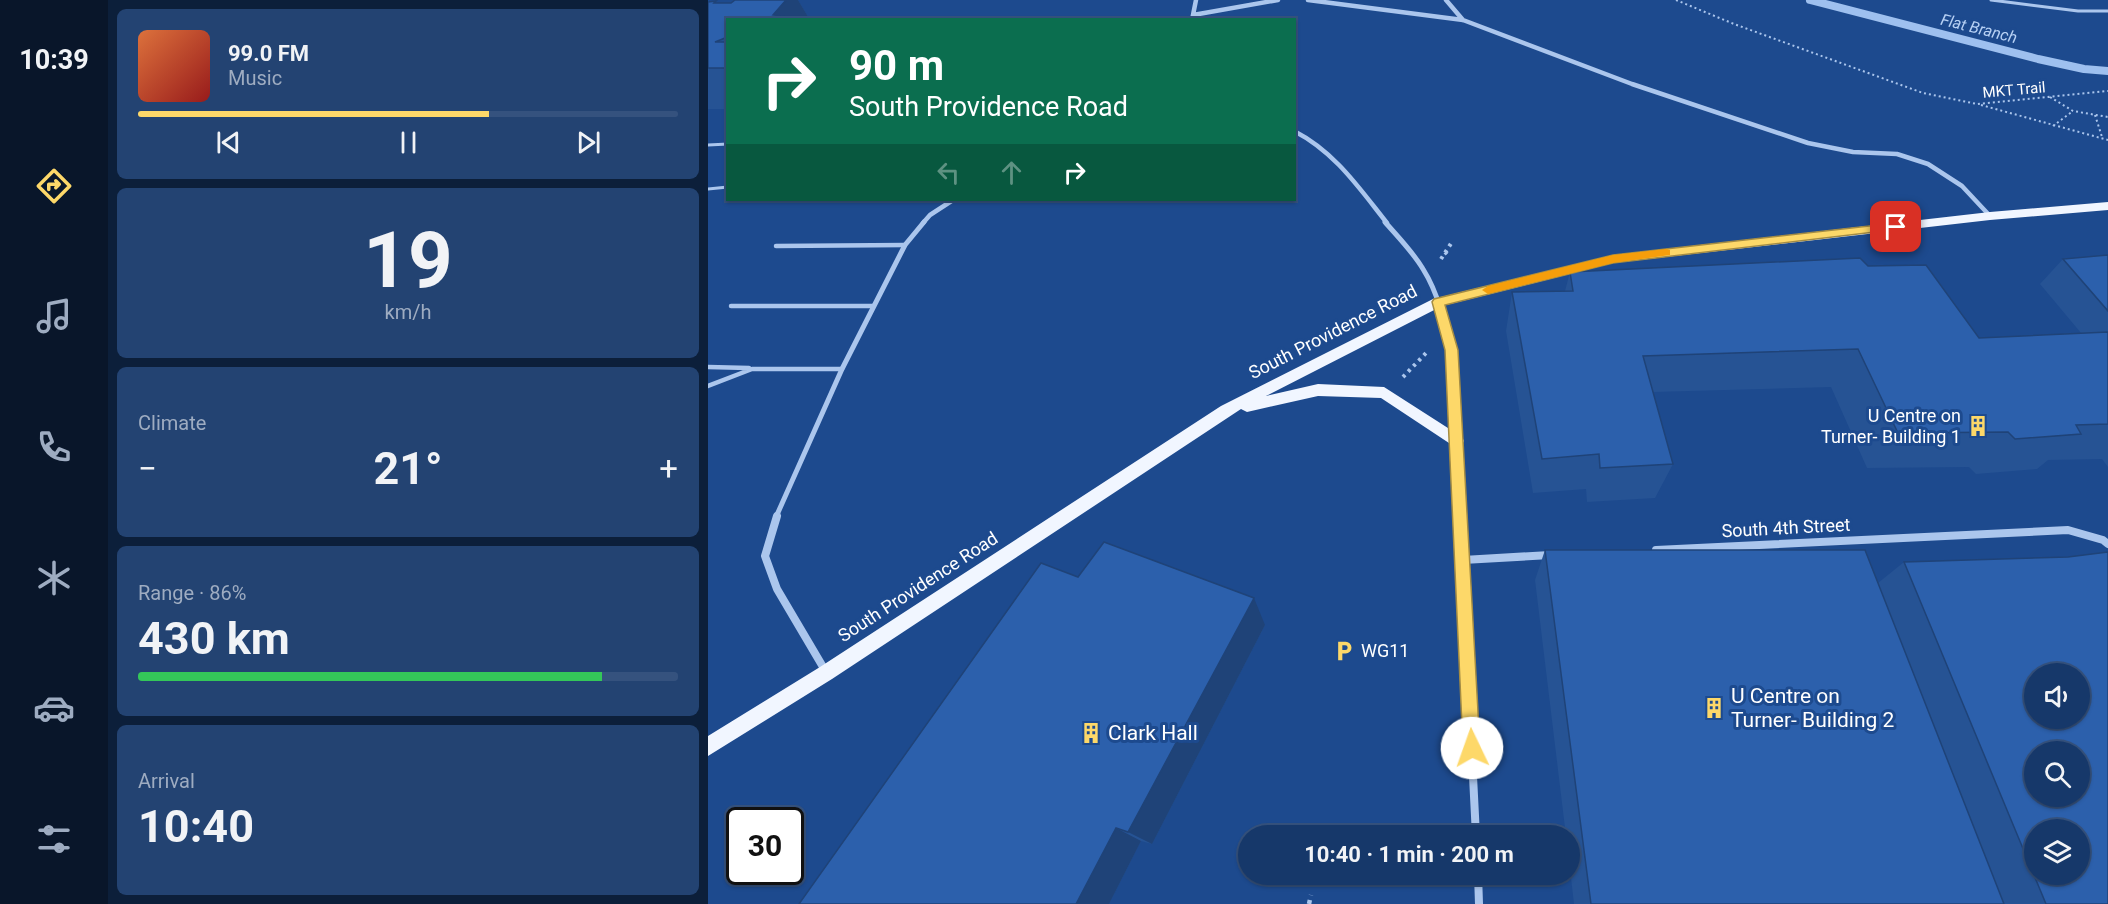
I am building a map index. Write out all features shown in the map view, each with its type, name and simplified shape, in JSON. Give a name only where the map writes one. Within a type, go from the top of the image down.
[{"type":"main road","name":"South Providence Road","points":[[708,747],[826,673],[1226,410],[1438,302],[1613,259],[1990,216],[2108,206]]},
{"type":"main road","points":[[1226,410],[1318,390],[1384,393],[1457,441]]},
{"type":"street","points":[[1196,0],[1192,17],[1278,0]]},
{"type":"street","points":[[1308,0],[1464,20],[1632,84],[1808,143],[1853,152],[1897,154],[1928,164],[1962,186],[1990,216]]},
{"type":"street","points":[[1446,0],[1464,20]]},
{"type":"street","points":[[1296,132],[1311,140],[1337,161],[1423,269],[1438,302],[1451,350],[1475,825]]},
{"type":"street","points":[[826,673],[777,589],[765,556],[777,514],[842,369],[905,245],[930,215],[951,201]]},
{"type":"street","name":"South 4th Street","points":[[1652,550],[2068,530],[2103,540],[2108,544]]},
{"type":"street","points":[[1463,560],[1558,555]]},
{"type":"street","points":[[1478,885],[1479,904]]},
{"type":"lane","points":[[1990,0],[2078,11],[2108,11]]},
{"type":"lane","points":[[708,145],[726,144]]},
{"type":"lane","points":[[708,189],[726,187]]},
{"type":"lane","points":[[776,246],[905,245]]},
{"type":"lane","points":[[730,306],[873,306]]},
{"type":"lane","points":[[708,367],[842,369]]},
{"type":"lane","points":[[708,386],[752,369]]},
{"type":"path","name":"MKT Trail","points":[[1676,0],[1734,24],[1923,93],[1977,104],[2108,91]]},
{"type":"path","points":[[2049,97],[2073,111],[2108,117]]},
{"type":"path","points":[[1977,104],[2108,140]]},
{"type":"path","points":[[2054,126],[2073,111]]},
{"type":"path","points":[[2095,115],[2102,138]]},
{"type":"path","points":[[1438,263],[1452,242]]},
{"type":"path","points":[[1445,252],[1449,257]]},
{"type":"path","points":[[1398,381],[1428,352]]},
{"type":"path","points":[[1309,904],[1311,896]]},
{"type":"building","points":[[735,0],[786,0],[773,15],[783,16],[781,18],[726,18],[726,37],[715,42],[726,42],[726,68],[708,68],[708,2],[731,3]]},
{"type":"building","points":[[2108,255],[2108,311],[2063,259]]},
{"type":"building","name":"U Centre on Turner- Building 1","points":[[1860,258],[1868,266],[1926,265],[1979,338],[2108,332],[2108,424],[2076,425],[2081,434],[2015,439],[2008,432],[1898,433],[1858,349],[1643,356],[1673,464],[1600,468],[1599,454],[1542,459],[1512,292],[1573,291],[1570,272]]},
{"type":"building","name":"Clark Hall","points":[[1104,542],[1254,598],[1128,832],[1116,828],[1076,904],[799,904],[1041,563],[1078,577]]},
{"type":"building","name":"U Centre on Turner- Building 2","points":[[1545,550],[1865,550],[2004,904],[1591,904]]},
{"type":"building","points":[[2108,552],[2108,904],[2046,904],[2038,885],[2090,885],[2090,819],[2024,819],[2024,851],[1904,562],[2068,557]]},
{"type":"waterway","name":"Flat Branch","points":[[1810,0],[2038,59],[2084,69],[2108,71]]},
{"type":"slow traffic","points":[[1488,290],[1613,259],[1666,253]]},
{"type":"place","name":"U Centre on Turner- Building 1","points":[[1978,426]]},
{"type":"place","name":"WG11","points":[[1344,651]]},
{"type":"place","name":"U Centre on Turner- Building 2","points":[[1714,708]]},
{"type":"place","name":"Clark Hall","points":[[1091,733]]},
{"type":"route","points":[[1472,748],[1451,350],[1438,302],[1613,259],[1896,227]]}]
